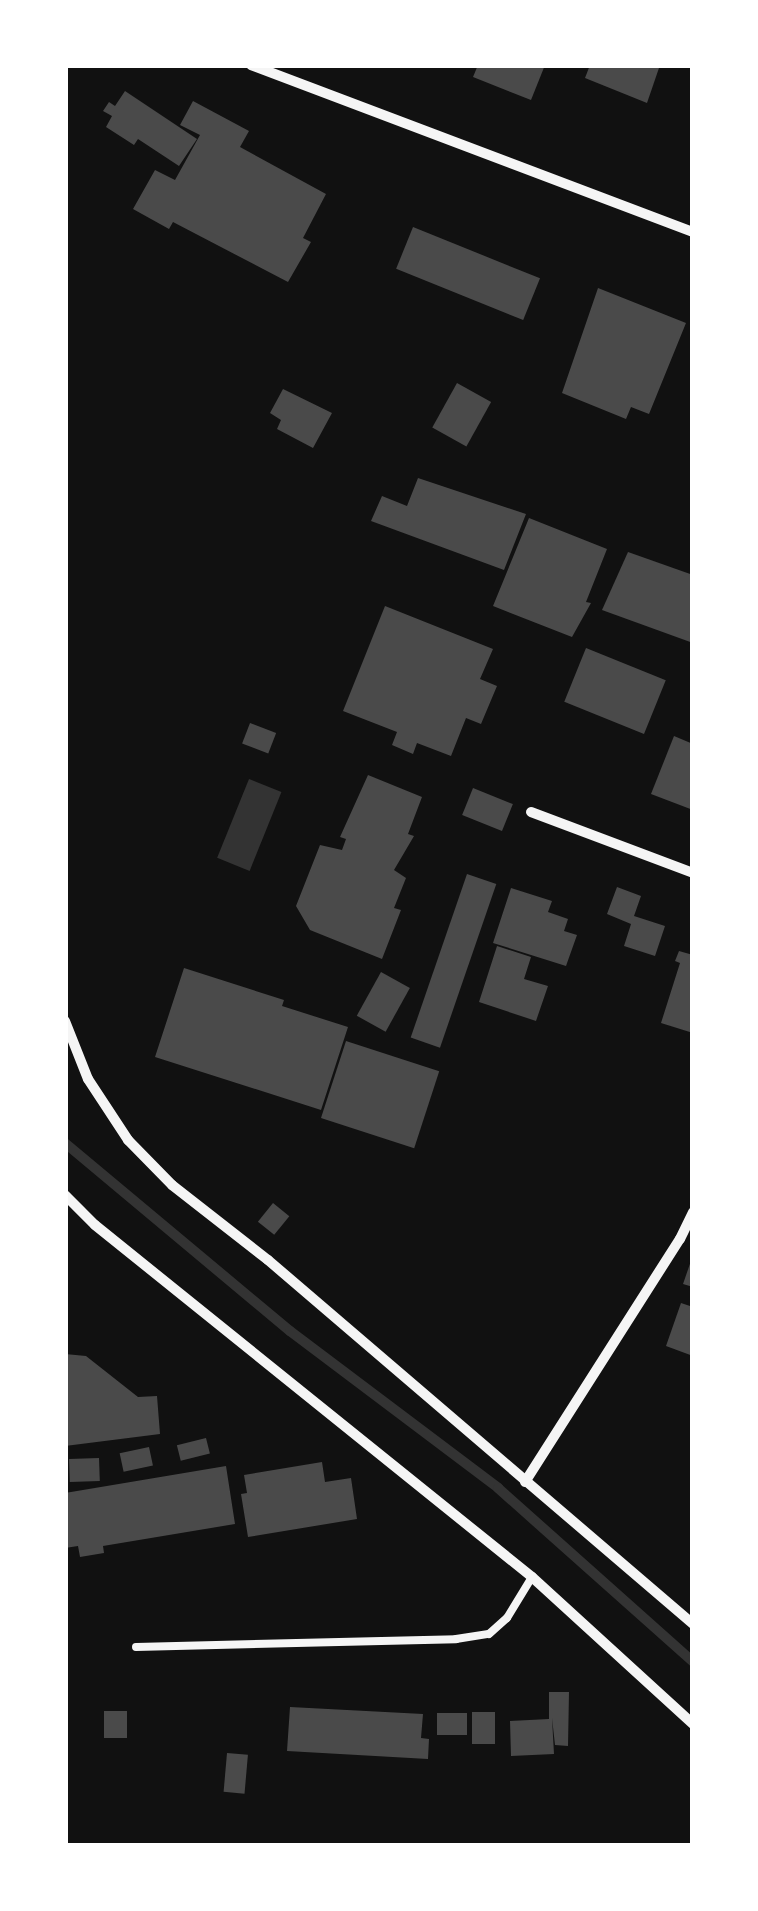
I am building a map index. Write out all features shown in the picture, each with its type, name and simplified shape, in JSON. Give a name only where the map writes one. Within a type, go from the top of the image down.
[{"type":"street","points":[[252,65],[693,232]]},
{"type":"street","points":[[532,812],[693,873]]},
{"type":"street","points":[[65,1020],[88,1079],[128,1140],[172,1185],[268,1260],[693,1624]]},
{"type":"street","points":[[65,1196],[95,1225],[532,1577],[693,1724]]},
{"type":"street","points":[[525,1482],[693,1212]]},
{"type":"lane","points":[[136,1647],[490,1634],[507,1618],[532,1577]]},
{"type":"shaded area","points":[[249,779],[281,792],[250,871],[217,858]]},
{"type":"building","points":[[478,65],[545,65],[531,100],[473,77]]},
{"type":"building","points":[[590,65],[660,65],[647,103],[585,78]]},
{"type":"building","points":[[125,91],[197,139],[179,166],[138,139],[134,145],[106,127],[112,116],[103,111],[109,102],[115,106]]},
{"type":"building","points":[[193,101],[249,131],[240,147],[326,194],[303,238],[311,242],[288,282],[173,222],[169,229],[133,209],[155,170],[175,180],[200,135],[180,125]]},
{"type":"building","points":[[413,227],[540,278],[523,320],[396,269]]},
{"type":"building","points":[[598,288],[686,323],[649,414],[631,407],[626,419],[562,393]]},
{"type":"building","points":[[457,383],[491,402],[466,447],[432,428]]},
{"type":"building","points":[[283,389],[332,413],[313,448],[277,429],[281,420],[270,413]]},
{"type":"building","points":[[418,478],[526,514],[504,570],[371,521],[382,496],[407,506]]},
{"type":"building","points":[[529,518],[607,549],[586,602],[591,603],[572,637],[493,606]]},
{"type":"building","points":[[628,552],[693,575],[693,643],[602,610]]},
{"type":"building","points":[[385,606],[493,649],[480,679],[497,686],[481,724],[466,718],[451,756],[417,743],[413,754],[392,745],[397,732],[343,711]]},
{"type":"building","points":[[586,648],[666,680],[644,734],[564,702]]},
{"type":"building","points":[[250,723],[276,733],[268,754],[242,744]]},
{"type":"building","points":[[674,736],[693,744],[693,810],[651,794]]},
{"type":"building","points":[[368,775],[422,797],[408,834],[414,836],[394,870],[406,878],[394,908],[401,910],[382,959],[310,930],[296,906],[320,845],[342,850],[346,839],[340,837]]},
{"type":"building","points":[[473,788],[513,804],[502,831],[462,815]]},
{"type":"building","points":[[467,874],[496,884],[440,1048],[411,1038]]},
{"type":"building","points":[[617,887],[641,896],[634,916],[665,926],[655,956],[624,946],[631,924],[607,914]]},
{"type":"building","points":[[511,888],[552,901],[548,912],[568,919],[564,931],[577,935],[566,966],[493,943]]},
{"type":"building","points":[[497,946],[531,957],[524,979],[548,986],[536,1021],[479,1002]]},
{"type":"building","points":[[679,951],[693,955],[693,1033],[661,1023],[680,963],[675,961]]},
{"type":"building","points":[[184,968],[284,1000],[282,1006],[348,1027],[321,1110],[155,1057]]},
{"type":"building","points":[[381,972],[410,988],[386,1032],[357,1016]]},
{"type":"building","points":[[346,1041],[439,1071],[414,1148],[321,1118]]},
{"type":"building","points":[[273,1203],[289,1216],[274,1235],[258,1222]]},
{"type":"building","points":[[693,1259],[693,1287],[683,1284]]},
{"type":"building","points":[[681,1303],[693,1307],[693,1356],[666,1346]]},
{"type":"building","points":[[65,1354],[86,1356],[138,1397],[157,1396],[160,1434],[65,1446]]},
{"type":"building","points":[[206,1438],[210,1454],[181,1461],[177,1445]]},
{"type":"building","points":[[149,1447],[153,1466],[124,1472],[120,1453]]},
{"type":"building","points":[[99,1458],[100,1481],[70,1482],[69,1459]]},
{"type":"building","points":[[322,1462],[325,1482],[351,1478],[357,1519],[248,1537],[241,1494],[247,1493],[244,1475]]},
{"type":"building","points":[[226,1466],[235,1524],[103,1546],[104,1553],[80,1557],[78,1546],[65,1548],[65,1493]]},
{"type":"building","points":[[549,1692],[569,1692],[568,1746],[555,1745],[552,1718],[554,1754],[511,1756],[510,1721],[549,1719]]},
{"type":"building","points":[[290,1707],[423,1714],[421,1738],[429,1739],[428,1759],[287,1751]]},
{"type":"building","points":[[104,1711],[127,1711],[127,1738],[104,1738]]},
{"type":"building","points":[[472,1712],[495,1712],[495,1744],[472,1744]]},
{"type":"building","points":[[437,1713],[467,1713],[467,1735],[437,1735]]},
{"type":"building","points":[[227,1753],[248,1755],[245,1794],[224,1792]]},
{"type":"waterway","points":[[65,1143],[290,1331],[498,1488],[693,1662]]}]
